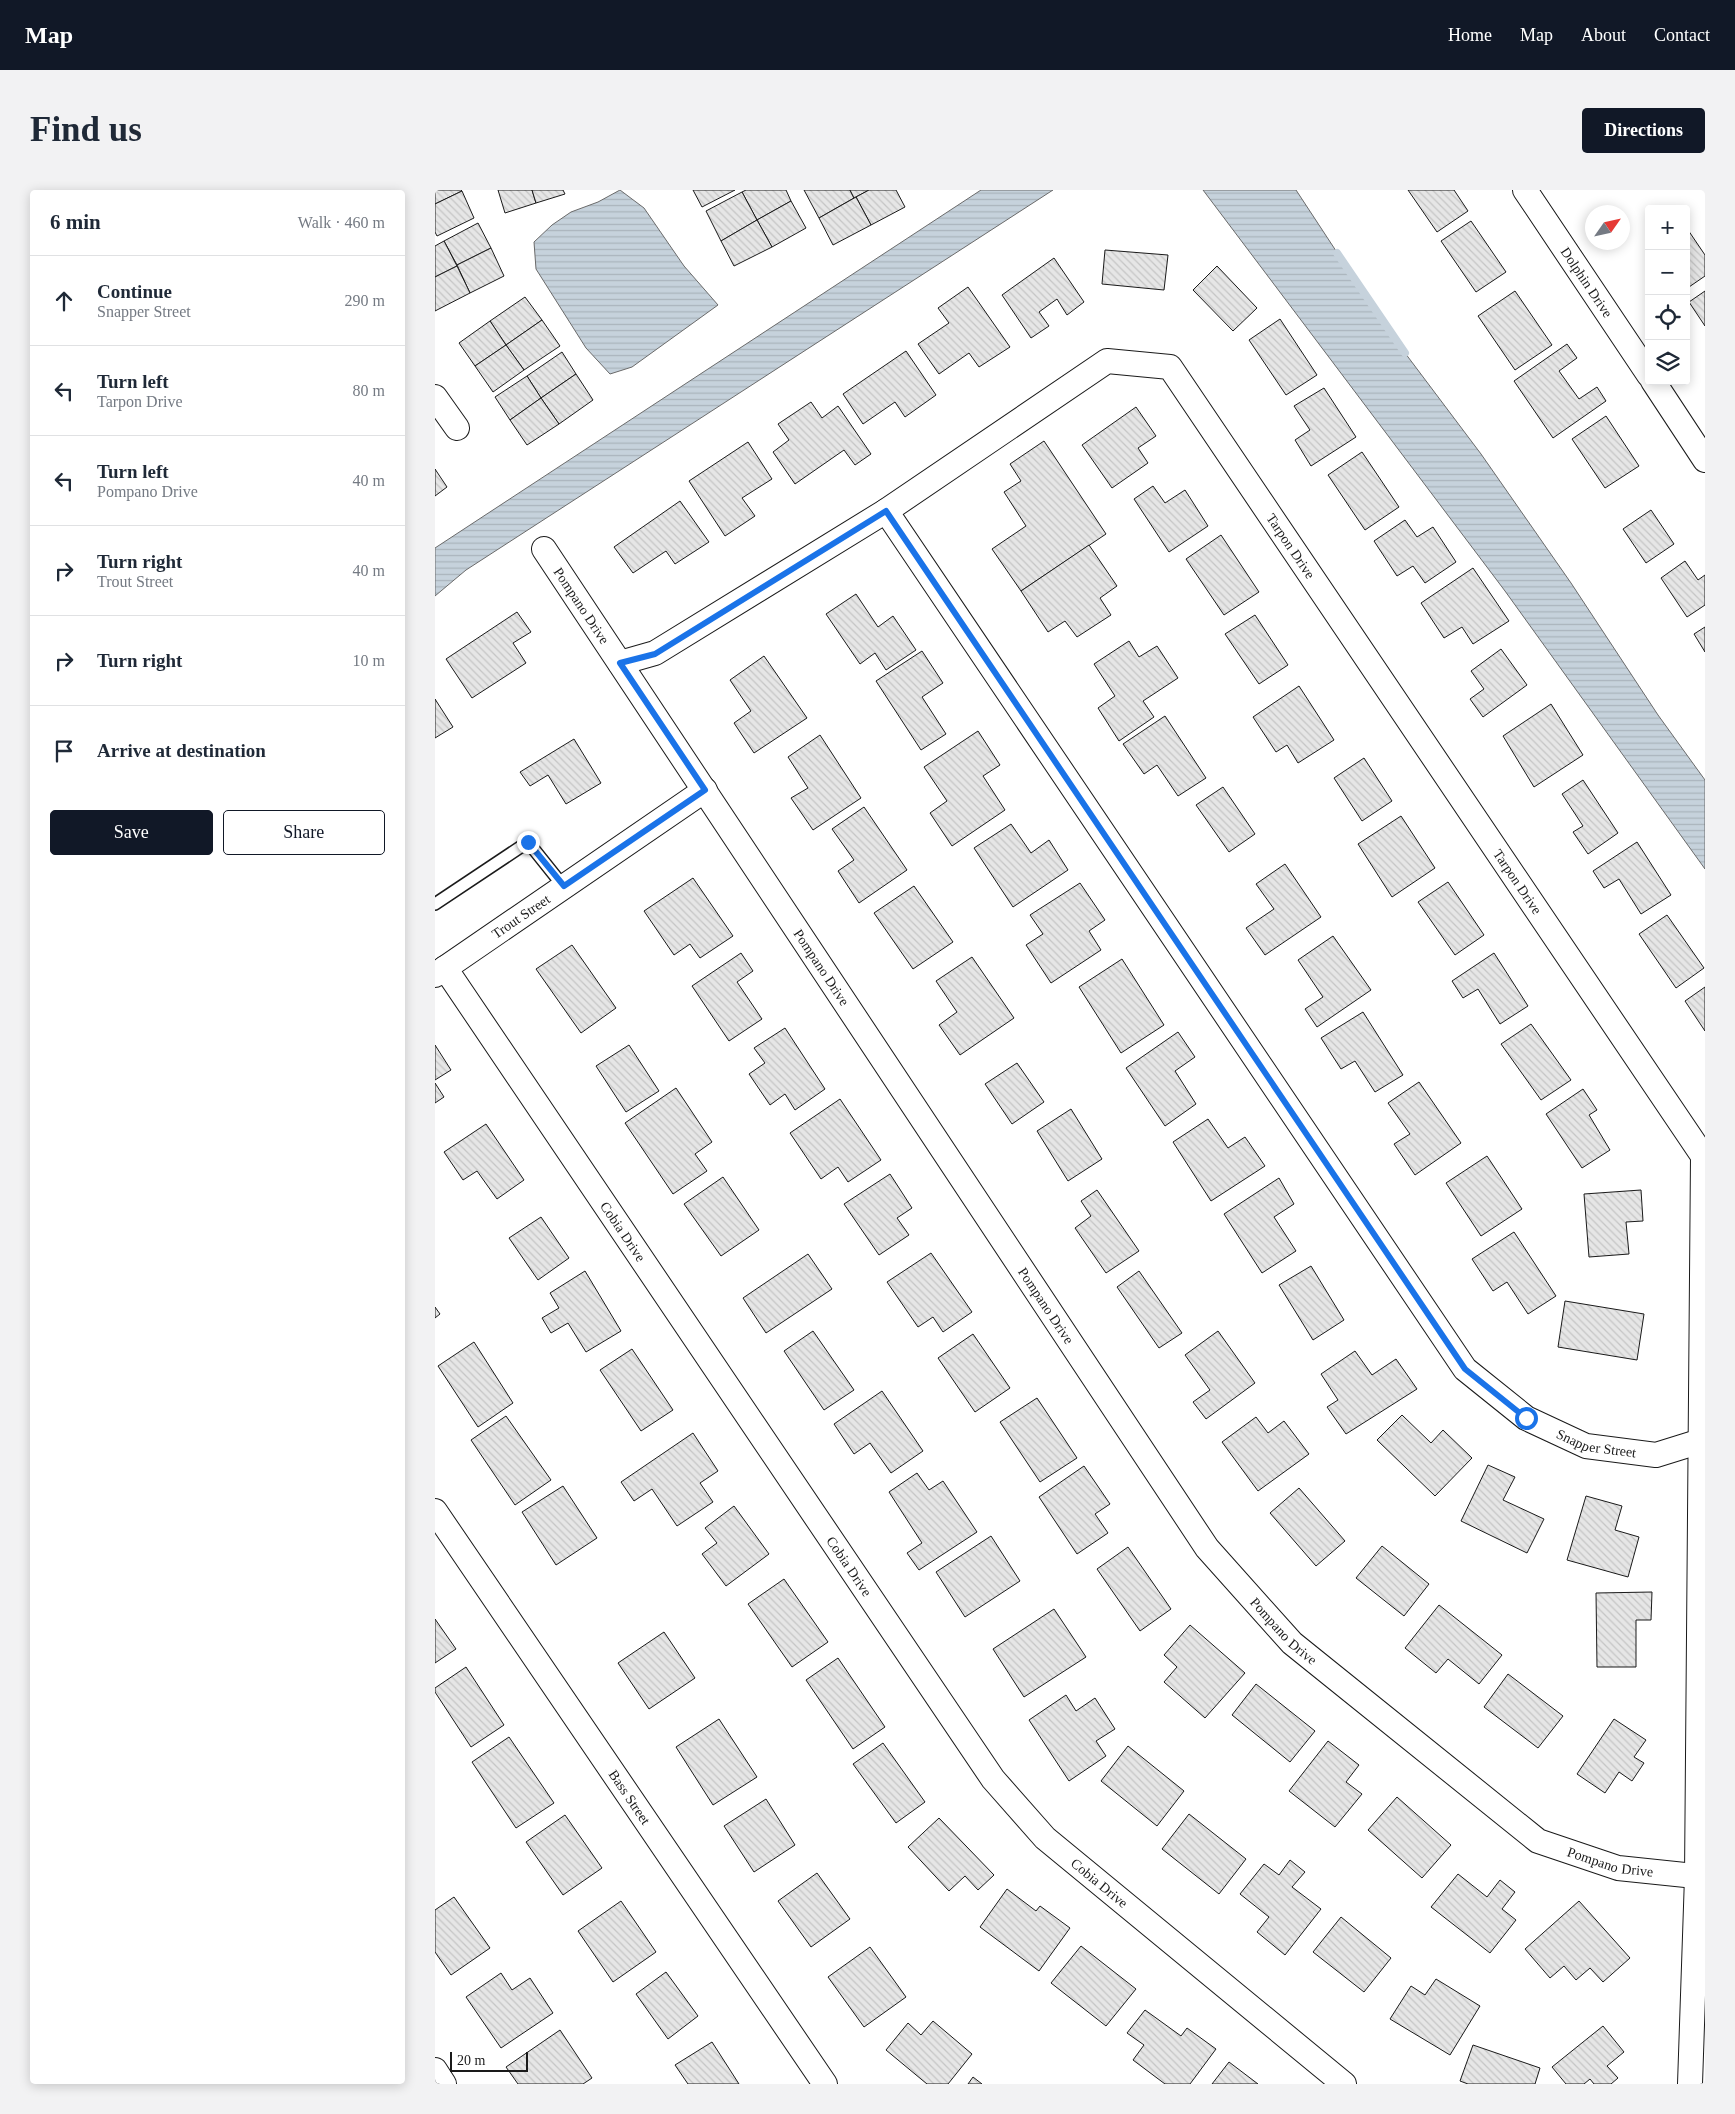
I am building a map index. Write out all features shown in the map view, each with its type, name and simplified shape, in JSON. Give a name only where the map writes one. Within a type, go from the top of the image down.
[{"type":"street","name":"Dolphin Drive","points":[[1525,190],[1645,369]]},
{"type":"street","name":"Tarpon Drive","points":[[620,663],[655,654],[886,511],[1107,361],[1169,367],[1703,1156],[1701,1877],[1690,2084]]},
{"type":"street","points":[[1656,385],[1705,460]]},
{"type":"street","points":[[435,397],[457,428]]},
{"type":"street","name":"Snapper Street","points":[[886,511],[1465,1369],[1526,1418],[1586,1446],[1656,1455],[1701,1441]]},
{"type":"street","name":"Pompano Drive","points":[[544,549],[1207,1548],[1299,1650],[1537,1840],[1618,1868],[1701,1877]]},
{"type":"street","name":"Trout Street","points":[[440,972],[705,790]]},
{"type":"street","name":"Cobia Drive","points":[[440,972],[993,1779],[1045,1838],[1345,2084]]},
{"type":"street","name":"Bass Street","points":[[435,1511],[825,2084]]},
{"type":"street","points":[[435,2070],[444,2084]]},
{"type":"lane","points":[[435,904],[528,842],[564,886]]},
{"type":"shaded area","points":[[620,190],[644,208],[684,266],[718,305],[632,367],[610,374],[586,348],[536,269],[534,242],[552,225],[571,212],[598,202]]},
{"type":"shaded area","points":[[981,190],[1053,190],[466,570],[435,596],[435,548]]},
{"type":"shaded area","points":[[1203,190],[1296,190],[1390,333],[1481,454],[1571,583],[1658,715],[1705,780],[1705,869],[1505,591]]},
{"type":"building","points":[[435,190],[461,190],[462,191],[435,204]]},
{"type":"building","points":[[498,190],[532,190],[536,203],[505,213]]},
{"type":"building","points":[[532,190],[563,190],[565,194],[536,203]]},
{"type":"building","points":[[693,190],[735,190],[702,207]]},
{"type":"building","points":[[746,190],[786,190],[791,201],[757,220],[742,192]]},
{"type":"building","points":[[804,190],[850,190],[854,198],[819,218]]},
{"type":"building","points":[[850,190],[869,190],[854,198]]},
{"type":"building","points":[[869,190],[896,190],[905,207],[871,225],[856,197]]},
{"type":"building","points":[[1408,190],[1454,190],[1468,211],[1437,232]]},
{"type":"building","points":[[462,191],[474,218],[437,236],[435,232],[435,204]]},
{"type":"building","points":[[742,192],[757,220],[721,241],[706,211]]},
{"type":"building","points":[[856,197],[871,225],[833,245],[819,218]]},
{"type":"building","points":[[791,201],[806,228],[772,247],[757,220]]},
{"type":"building","points":[[757,220],[772,247],[734,266],[721,241]]},
{"type":"building","points":[[1471,221],[1506,272],[1476,292],[1441,241]]},
{"type":"building","points":[[478,223],[491,248],[457,265],[444,241]]},
{"type":"building","points":[[1690,233],[1705,255],[1705,276],[1690,286]]},
{"type":"building","points":[[444,241],[457,266],[435,277],[435,246]]},
{"type":"building","points":[[491,248],[504,276],[470,293],[457,265]]},
{"type":"building","points":[[1105,250],[1168,255],[1164,290],[1102,284]]},
{"type":"building","points":[[1054,258],[1084,302],[1067,315],[1057,299],[1039,312],[1049,326],[1031,338],[1002,295]]},
{"type":"building","points":[[457,266],[470,293],[435,311],[435,277]]},
{"type":"building","points":[[1217,266],[1257,308],[1233,331],[1193,290]]},
{"type":"building","points":[[968,287],[1010,347],[979,367],[969,353],[939,374],[918,344],[949,323],[938,308]]},
{"type":"building","points":[[1515,291],[1552,345],[1515,370],[1478,316]]},
{"type":"building","points":[[1705,291],[1705,326],[1690,304],[1690,301]]},
{"type":"building","points":[[525,297],[542,320],[506,345],[490,321]]},
{"type":"building","points":[[1280,319],[1317,375],[1286,395],[1249,340]]},
{"type":"building","points":[[542,320],[560,346],[524,370],[506,345]]},
{"type":"building","points":[[490,321],[506,345],[475,366],[459,343]]},
{"type":"building","points":[[1567,344],[1577,358],[1559,371],[1579,399],[1597,387],[1606,401],[1553,438],[1514,381]]},
{"type":"building","points":[[506,345],[524,370],[493,392],[475,366]]},
{"type":"building","points":[[906,351],[936,395],[905,417],[895,402],[863,424],[843,394]]},
{"type":"building","points":[[562,352],[576,374],[541,398],[527,376]]},
{"type":"building","points":[[576,374],[593,400],[559,424],[541,398]]},
{"type":"building","points":[[527,376],[541,398],[510,420],[495,397]]},
{"type":"building","points":[[1324,388],[1356,437],[1311,466],[1295,440],[1310,430],[1294,406]]},
{"type":"building","points":[[541,398],[559,424],[527,445],[510,420]]},
{"type":"building","points":[[811,402],[822,418],[838,406],[871,454],[855,465],[844,450],[795,484],[773,452],[789,440],[778,424]]},
{"type":"building","points":[[1136,407],[1156,436],[1138,448],[1148,463],[1112,488],[1082,445]]},
{"type":"building","points":[[1606,416],[1639,466],[1605,488],[1572,439]]},
{"type":"building","points":[[1044,441],[1106,534],[1021,591],[992,549],[1026,526],[1004,492],[1021,481],[1010,464]]},
{"type":"building","points":[[748,442],[772,479],[742,498],[755,516],[725,536],[689,481]]},
{"type":"building","points":[[1362,452],[1399,507],[1365,530],[1328,475]]},
{"type":"building","points":[[435,469],[447,487],[435,496]]},
{"type":"building","points":[[1153,486],[1165,503],[1185,490],[1208,526],[1169,552],[1134,499]]},
{"type":"building","points":[[680,501],[709,542],[675,564],[666,551],[633,573],[614,547]]},
{"type":"building","points":[[1651,510],[1674,544],[1646,563],[1623,529]]},
{"type":"building","points":[[1405,520],[1417,537],[1433,527],[1456,562],[1425,583],[1413,566],[1397,576],[1374,541]]},
{"type":"building","points":[[1221,535],[1259,592],[1224,615],[1186,559]]},
{"type":"building","points":[[1089,545],[1117,586],[1100,598],[1111,615],[1077,637],[1065,621],[1048,632],[1021,591]]},
{"type":"building","points":[[1685,561],[1698,580],[1705,575],[1705,605],[1687,617],[1661,578]]},
{"type":"building","points":[[1473,568],[1509,621],[1473,644],[1462,627],[1444,638],[1421,603]]},
{"type":"building","points":[[856,594],[878,627],[893,616],[916,650],[886,670],[875,653],[860,664],[826,614]]},
{"type":"building","points":[[517,612],[531,632],[513,643],[526,663],[472,698],[446,659]]},
{"type":"building","points":[[1255,615],[1288,665],[1259,684],[1225,634]]},
{"type":"building","points":[[1705,627],[1705,652],[1694,634]]},
{"type":"building","points":[[1129,641],[1139,657],[1157,646],[1178,678],[1143,701],[1154,717],[1119,741],[1098,708],[1115,696],[1094,664]]},
{"type":"building","points":[[1501,649],[1527,685],[1483,717],[1470,699],[1484,689],[1471,671]]},
{"type":"building","points":[[922,651],[943,683],[922,697],[946,734],[921,750],[876,681]]},
{"type":"building","points":[[764,656],[807,718],[754,753],[734,723],[751,711],[730,680]]},
{"type":"building","points":[[1299,686],[1334,740],[1298,763],[1287,745],[1276,752],[1253,717]]},
{"type":"building","points":[[435,699],[453,727],[435,738]]},
{"type":"building","points":[[1551,704],[1583,755],[1534,787],[1503,736]]},
{"type":"building","points":[[1165,716],[1206,778],[1178,796],[1157,765],[1144,774],[1123,744]]},
{"type":"building","points":[[978,731],[1000,765],[983,776],[1005,810],[952,846],[930,813],[947,801],[924,767]]},
{"type":"building","points":[[820,735],[861,798],[813,830],[791,798],[808,788],[788,757]]},
{"type":"building","points":[[574,739],[601,783],[566,804],[548,775],[530,786],[520,772]]},
{"type":"building","points":[[1364,758],[1392,801],[1362,821],[1334,778]]},
{"type":"building","points":[[1583,780],[1618,833],[1588,854],[1573,832],[1583,826],[1562,794]]},
{"type":"building","points":[[1223,787],[1255,834],[1229,852],[1196,805]]},
{"type":"building","points":[[864,807],[907,870],[859,903],[838,871],[854,860],[832,829]]},
{"type":"building","points":[[1401,816],[1435,868],[1392,897],[1358,844]]},
{"type":"building","points":[[1011,824],[1031,853],[1049,840],[1068,870],[1013,907],[974,848]]},
{"type":"building","points":[[1637,842],[1671,895],[1641,914],[1619,879],[1604,888],[1593,871]]},
{"type":"building","points":[[1285,864],[1321,917],[1265,955],[1246,928],[1274,909],[1256,884]]},
{"type":"building","points":[[693,878],[733,936],[700,958],[690,944],[674,955],[644,911]]},
{"type":"building","points":[[1448,882],[1484,935],[1455,955],[1418,902]]},
{"type":"building","points":[[1080,883],[1105,920],[1089,931],[1101,950],[1051,983],[1026,945],[1043,934],[1030,915]]},
{"type":"building","points":[[914,886],[953,942],[913,969],[874,913]]},
{"type":"building","points":[[1667,915],[1704,968],[1676,988],[1639,934]]},
{"type":"building","points":[[1333,936],[1371,990],[1317,1027],[1305,1009],[1323,997],[1298,960]]},
{"type":"building","points":[[572,945],[616,1008],[581,1033],[536,969]]},
{"type":"building","points":[[741,953],[753,971],[737,982],[762,1019],[729,1041],[692,986]]},
{"type":"building","points":[[1494,953],[1528,1006],[1500,1024],[1478,989],[1463,998],[1452,981]]},
{"type":"building","points":[[972,957],[1014,1018],[960,1055],[939,1025],[957,1012],[936,981]]},
{"type":"building","points":[[1122,959],[1164,1025],[1121,1053],[1079,987]]},
{"type":"building","points":[[1705,987],[1705,1031],[1685,1001]]},
{"type":"building","points":[[1363,1012],[1403,1075],[1375,1092],[1355,1061],[1341,1069],[1321,1038]]},
{"type":"building","points":[[1531,1024],[1571,1080],[1541,1100],[1501,1044]]},
{"type":"building","points":[[785,1028],[825,1089],[795,1110],[785,1094],[770,1105],[749,1074],[765,1063],[754,1048]]},
{"type":"building","points":[[1178,1032],[1195,1057],[1175,1071],[1196,1104],[1165,1126],[1126,1068]]},
{"type":"building","points":[[435,1045],[451,1070],[435,1080]]},
{"type":"building","points":[[629,1045],[659,1091],[626,1112],[596,1066]]},
{"type":"building","points":[[1017,1063],[1044,1102],[1012,1124],[985,1084]]},
{"type":"building","points":[[1419,1082],[1461,1143],[1415,1175],[1394,1144],[1410,1134],[1388,1103]]},
{"type":"building","points":[[435,1083],[444,1097],[435,1103]]},
{"type":"building","points":[[676,1088],[712,1142],[695,1154],[707,1171],[673,1194],[625,1123]]},
{"type":"building","points":[[1583,1089],[1597,1110],[1589,1115],[1610,1150],[1582,1168],[1546,1114]]},
{"type":"building","points":[[840,1099],[881,1160],[848,1182],[838,1167],[821,1179],[790,1133]]},
{"type":"building","points":[[1071,1109],[1102,1159],[1068,1181],[1037,1131]]},
{"type":"building","points":[[1208,1119],[1228,1148],[1245,1137],[1265,1166],[1211,1201],[1173,1142]]},
{"type":"building","points":[[486,1124],[524,1180],[497,1199],[477,1171],[463,1180],[444,1152]]},
{"type":"building","points":[[1487,1156],[1522,1209],[1481,1236],[1446,1183]]},
{"type":"building","points":[[890,1174],[912,1208],[897,1218],[909,1235],[879,1255],[844,1204]]},
{"type":"building","points":[[723,1177],[759,1230],[721,1256],[684,1204]]},
{"type":"building","points":[[1279,1178],[1294,1204],[1274,1217],[1296,1251],[1262,1273],[1224,1214]]},
{"type":"building","points":[[1097,1190],[1139,1251],[1106,1273],[1075,1228],[1091,1216],[1081,1201]]},
{"type":"building","points":[[1641,1190],[1643,1221],[1626,1222],[1629,1254],[1589,1257],[1584,1194]]},
{"type":"building","points":[[541,1217],[569,1258],[538,1280],[509,1238]]},
{"type":"building","points":[[1514,1232],[1556,1296],[1528,1314],[1507,1282],[1493,1291],[1472,1259]]},
{"type":"building","points":[[931,1253],[972,1312],[943,1332],[933,1317],[918,1327],[887,1282]]},
{"type":"building","points":[[808,1254],[832,1289],[766,1333],[743,1298]]},
{"type":"building","points":[[1311,1266],[1344,1320],[1313,1340],[1279,1285]]},
{"type":"building","points":[[585,1271],[621,1331],[586,1352],[568,1323],[551,1333],[542,1318],[559,1308],[550,1293]]},
{"type":"building","points":[[1139,1271],[1182,1333],[1159,1348],[1117,1287]]},
{"type":"building","points":[[1565,1301],[1644,1314],[1637,1360],[1558,1347]]},
{"type":"building","points":[[435,1307],[440,1314],[435,1318]]},
{"type":"building","points":[[813,1331],[854,1390],[824,1410],[784,1351]]},
{"type":"building","points":[[1218,1331],[1255,1383],[1206,1419],[1193,1402],[1210,1390],[1185,1355]]},
{"type":"building","points":[[973,1334],[1010,1388],[975,1412],[938,1358]]},
{"type":"building","points":[[474,1342],[513,1403],[478,1427],[438,1366]]},
{"type":"building","points":[[632,1349],[673,1410],[641,1431],[600,1370]]},
{"type":"building","points":[[1355,1351],[1372,1375],[1396,1359],[1417,1389],[1346,1434],[1327,1407],[1338,1400],[1321,1374]]},
{"type":"building","points":[[882,1391],[923,1451],[891,1473],[870,1443],[854,1454],[834,1424]]},
{"type":"building","points":[[1037,1398],[1077,1458],[1040,1482],[1000,1422]]},
{"type":"building","points":[[1402,1415],[1431,1443],[1443,1430],[1472,1458],[1435,1496],[1377,1440]]},
{"type":"building","points":[[506,1416],[551,1480],[515,1505],[471,1440]]},
{"type":"building","points":[[1256,1417],[1268,1433],[1284,1421],[1309,1454],[1258,1491],[1222,1442]]},
{"type":"building","points":[[693,1433],[718,1471],[700,1483],[713,1502],[677,1526],[652,1489],[634,1501],[621,1482]]},
{"type":"building","points":[[1488,1465],[1515,1477],[1503,1500],[1544,1519],[1527,1553],[1461,1521]]},
{"type":"building","points":[[1084,1466],[1110,1504],[1095,1514],[1108,1533],[1077,1554],[1039,1497]]},
{"type":"building","points":[[917,1473],[929,1490],[943,1481],[977,1532],[919,1570],[907,1553],[922,1543],[889,1492]]},
{"type":"building","points":[[563,1486],[597,1538],[556,1565],[522,1512]]},
{"type":"building","points":[[1299,1488],[1345,1541],[1316,1566],[1270,1513]]},
{"type":"building","points":[[1586,1496],[1622,1506],[1615,1530],[1639,1537],[1628,1577],[1567,1560]]},
{"type":"building","points":[[734,1506],[769,1554],[726,1586],[702,1554],[717,1543],[705,1528]]},
{"type":"building","points":[[991,1536],[1020,1581],[965,1617],[936,1572]]},
{"type":"building","points":[[1382,1546],[1429,1584],[1404,1616],[1356,1578]]},
{"type":"building","points":[[1128,1547],[1171,1609],[1140,1631],[1097,1569]]},
{"type":"building","points":[[784,1579],[828,1642],[792,1667],[748,1604]]},
{"type":"building","points":[[1652,1592],[1651,1620],[1636,1620],[1636,1667],[1597,1667],[1596,1593]]},
{"type":"building","points":[[1439,1605],[1502,1655],[1479,1684],[1448,1659],[1436,1673],[1405,1648]]},
{"type":"building","points":[[1054,1609],[1086,1657],[1024,1697],[993,1649]]},
{"type":"building","points":[[435,1619],[456,1649],[435,1663]]},
{"type":"building","points":[[1190,1625],[1245,1673],[1205,1718],[1164,1682],[1177,1667],[1164,1655]]},
{"type":"building","points":[[664,1632],[695,1678],[649,1709],[618,1663]]},
{"type":"building","points":[[838,1658],[885,1727],[853,1749],[806,1680]]},
{"type":"building","points":[[466,1667],[504,1725],[471,1747],[435,1692],[435,1688]]},
{"type":"building","points":[[1508,1674],[1563,1716],[1538,1748],[1484,1707]]},
{"type":"building","points":[[1256,1684],[1315,1731],[1290,1762],[1232,1715]]},
{"type":"building","points":[[1066,1695],[1076,1711],[1095,1698],[1115,1729],[1096,1741],[1106,1756],[1069,1781],[1029,1720]]},
{"type":"building","points":[[719,1719],[757,1777],[713,1805],[676,1747]]},
{"type":"building","points":[[1614,1719],[1646,1740],[1634,1757],[1644,1763],[1632,1781],[1619,1772],[1605,1793],[1577,1774]]},
{"type":"building","points":[[509,1737],[554,1803],[516,1828],[472,1762]]},
{"type":"building","points":[[1328,1741],[1359,1765],[1346,1782],[1362,1794],[1335,1827],[1289,1791]]},
{"type":"building","points":[[883,1743],[925,1802],[896,1823],[853,1764]]},
{"type":"building","points":[[1128,1746],[1184,1791],[1157,1826],[1101,1781]]},
{"type":"building","points":[[1397,1797],[1451,1845],[1422,1878],[1368,1830]]},
{"type":"building","points":[[766,1799],[795,1845],[754,1872],[724,1826]]},
{"type":"building","points":[[1189,1814],[1246,1859],[1219,1894],[1162,1849]]},
{"type":"building","points":[[565,1815],[602,1868],[563,1895],[526,1842]]},
{"type":"building","points":[[939,1818],[994,1875],[978,1890],[965,1876],[949,1891],[908,1847]]},
{"type":"building","points":[[1290,1860],[1305,1872],[1292,1887],[1321,1909],[1285,1955],[1257,1932],[1269,1917],[1240,1894],[1264,1864],[1279,1875]]},
{"type":"building","points":[[817,1873],[850,1919],[811,1947],[778,1901]]},
{"type":"building","points":[[1458,1874],[1487,1897],[1500,1880],[1515,1892],[1502,1909],[1516,1920],[1490,1953],[1431,1907]]},
{"type":"building","points":[[1007,1889],[1036,1911],[1040,1906],[1070,1928],[1039,1971],[980,1927]]},
{"type":"building","points":[[454,1897],[490,1948],[451,1975],[435,1952],[435,1910]]},
{"type":"building","points":[[621,1901],[656,1952],[613,1982],[578,1931]]},
{"type":"building","points":[[1579,1901],[1630,1958],[1603,1982],[1590,1968],[1576,1980],[1564,1966],[1550,1978],[1525,1949]]},
{"type":"building","points":[[1341,1917],[1391,1958],[1364,1992],[1313,1952]]},
{"type":"building","points":[[1081,1946],[1136,1989],[1106,2026],[1051,1983]]},
{"type":"building","points":[[870,1947],[906,1997],[864,2027],[828,1977]]},
{"type":"building","points":[[666,1972],[698,2016],[668,2039],[636,1994]]},
{"type":"building","points":[[501,1973],[512,1990],[530,1978],[553,2013],[501,2048],[466,1997]]},
{"type":"building","points":[[1436,1979],[1480,2006],[1450,2055],[1390,2019],[1411,1986],[1425,1995]]},
{"type":"building","points":[[1145,2010],[1181,2036],[1187,2028],[1216,2049],[1190,2084],[1165,2084],[1133,2060],[1144,2045],[1127,2033]]},
{"type":"building","points":[[933,2021],[972,2054],[948,2084],[927,2084],[886,2050],[908,2023],[921,2035]]},
{"type":"building","points":[[1603,2026],[1624,2052],[1607,2066],[1618,2078],[1611,2084],[1594,2084],[1590,2079],[1584,2084],[1566,2084],[1552,2067]]},
{"type":"building","points":[[560,2030],[592,2078],[583,2084],[518,2084],[506,2067]]},
{"type":"building","points":[[712,2042],[739,2084],[688,2084],[675,2065]]},
{"type":"building","points":[[1473,2045],[1540,2068],[1535,2084],[1468,2084],[1460,2081]]},
{"type":"building","points":[[1229,2062],[1258,2084],[1212,2084]]},
{"type":"building","points":[[973,2077],[982,2084],[968,2084]]},
{"type":"waterway","points":[[1337,253],[1405,353]]},
{"type":"route","points":[[528,842],[564,886],[705,790],[620,663],[655,654],[886,511],[1465,1369],[1526,1418]]}]
